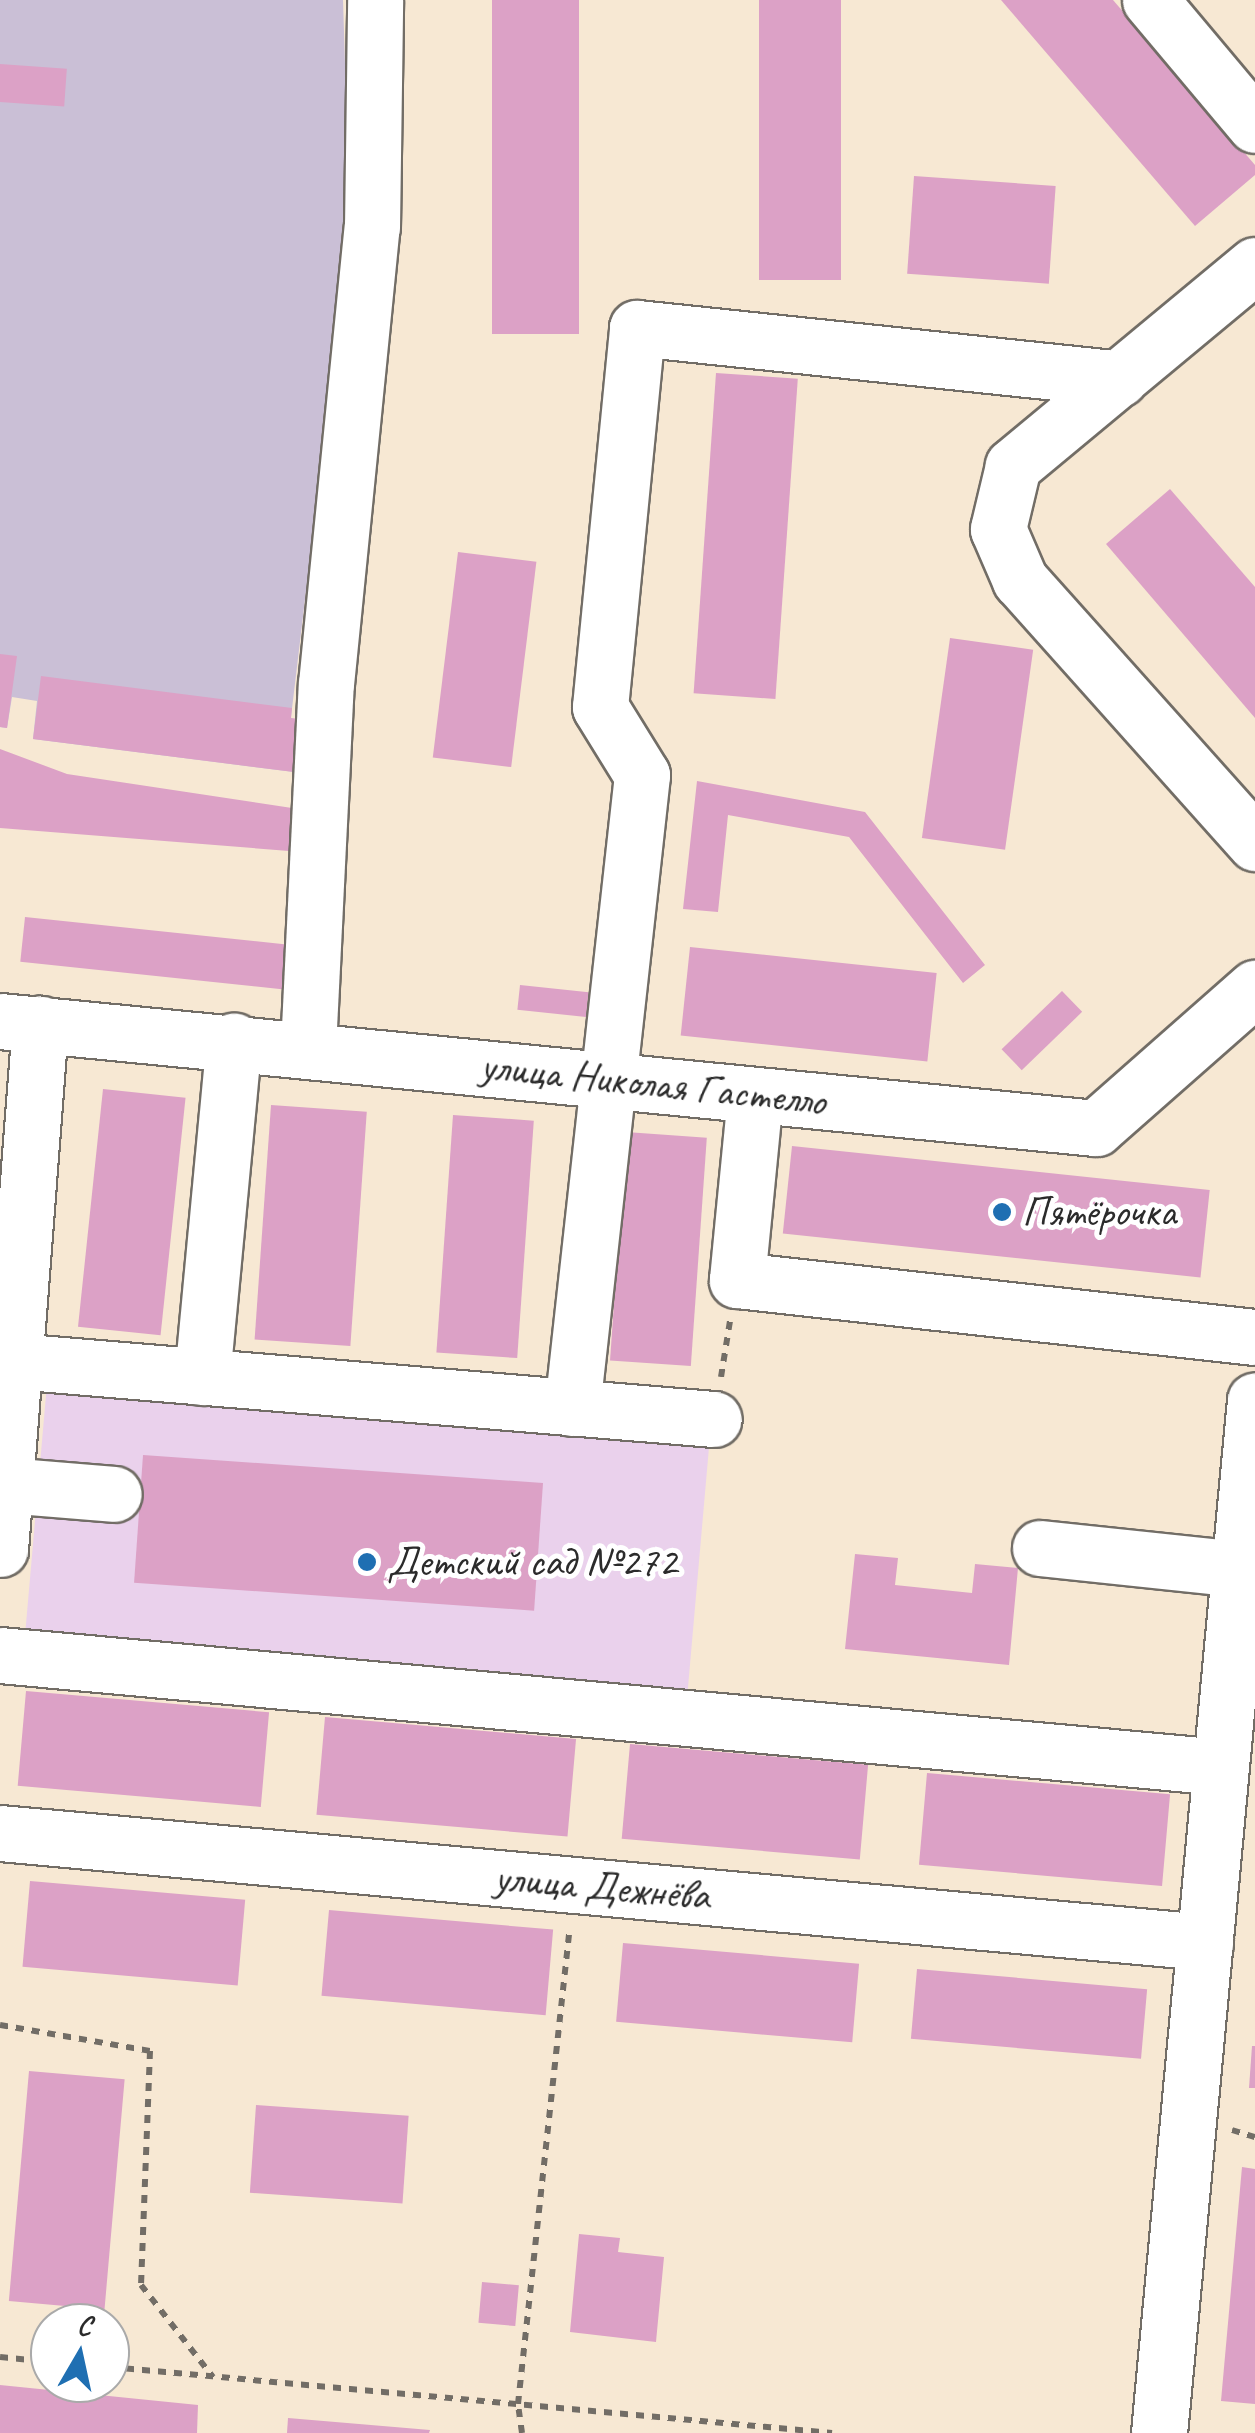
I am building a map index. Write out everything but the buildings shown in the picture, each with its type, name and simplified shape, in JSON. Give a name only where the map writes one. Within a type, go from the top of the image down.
[{"type":"street","points":[[308,1048],[326,684],[372,227],[375,0]]},
{"type":"street","points":[[1150,0],[1255,125]]},
{"type":"street","points":[[1255,265],[1013,466],[998,529],[1020,580],[1255,843]]},
{"type":"street","points":[[572,1408],[642,775],[600,707],[638,328],[1118,379]]},
{"type":"street","name":"улица Николая Гастелло","points":[[20,1022],[1096,1128],[1255,988]]},
{"type":"street","points":[[0,1550],[14,1361],[20,1022]]},
{"type":"street","points":[[202,1377],[234,1041]]},
{"type":"street","points":[[755,1096],[737,1280],[1255,1336]]},
{"type":"street","points":[[14,1361],[714,1419]]},
{"type":"street","points":[[1160,2433],[1255,1400]]},
{"type":"street","points":[[5,1485],[114,1494]]},
{"type":"street","points":[[1040,1548],[1240,1569]]},
{"type":"street","points":[[0,1655],[1221,1767]]},
{"type":"street","name":"улица Дежнёва","points":[[0,1833],[1205,1942]]},
{"type":"path","points":[[714,1419],[737,1280]]},
{"type":"path","points":[[522,2433],[518,2404],[573,1884]]},
{"type":"path","points":[[0,2025],[150,2050],[141,2285],[212,2377]]},
{"type":"path","points":[[0,2357],[30,2360]]},
{"type":"path","points":[[130,2369],[832,2433]]},
{"type":"shaded area","points":[[0,0],[343,0],[350,222],[291,717],[302,773],[33,739],[37,701],[12,697],[7,728],[0,727]]},
{"type":"shaded area","name":"Детский сад №272","points":[[47,1384],[709,1442],[687,1695],[25,1637]]},
{"type":"place","name":"Пятёрочка","points":[[1002,1212]]},
{"type":"place","name":"Детский сад №272","points":[[367,1562]]}]
